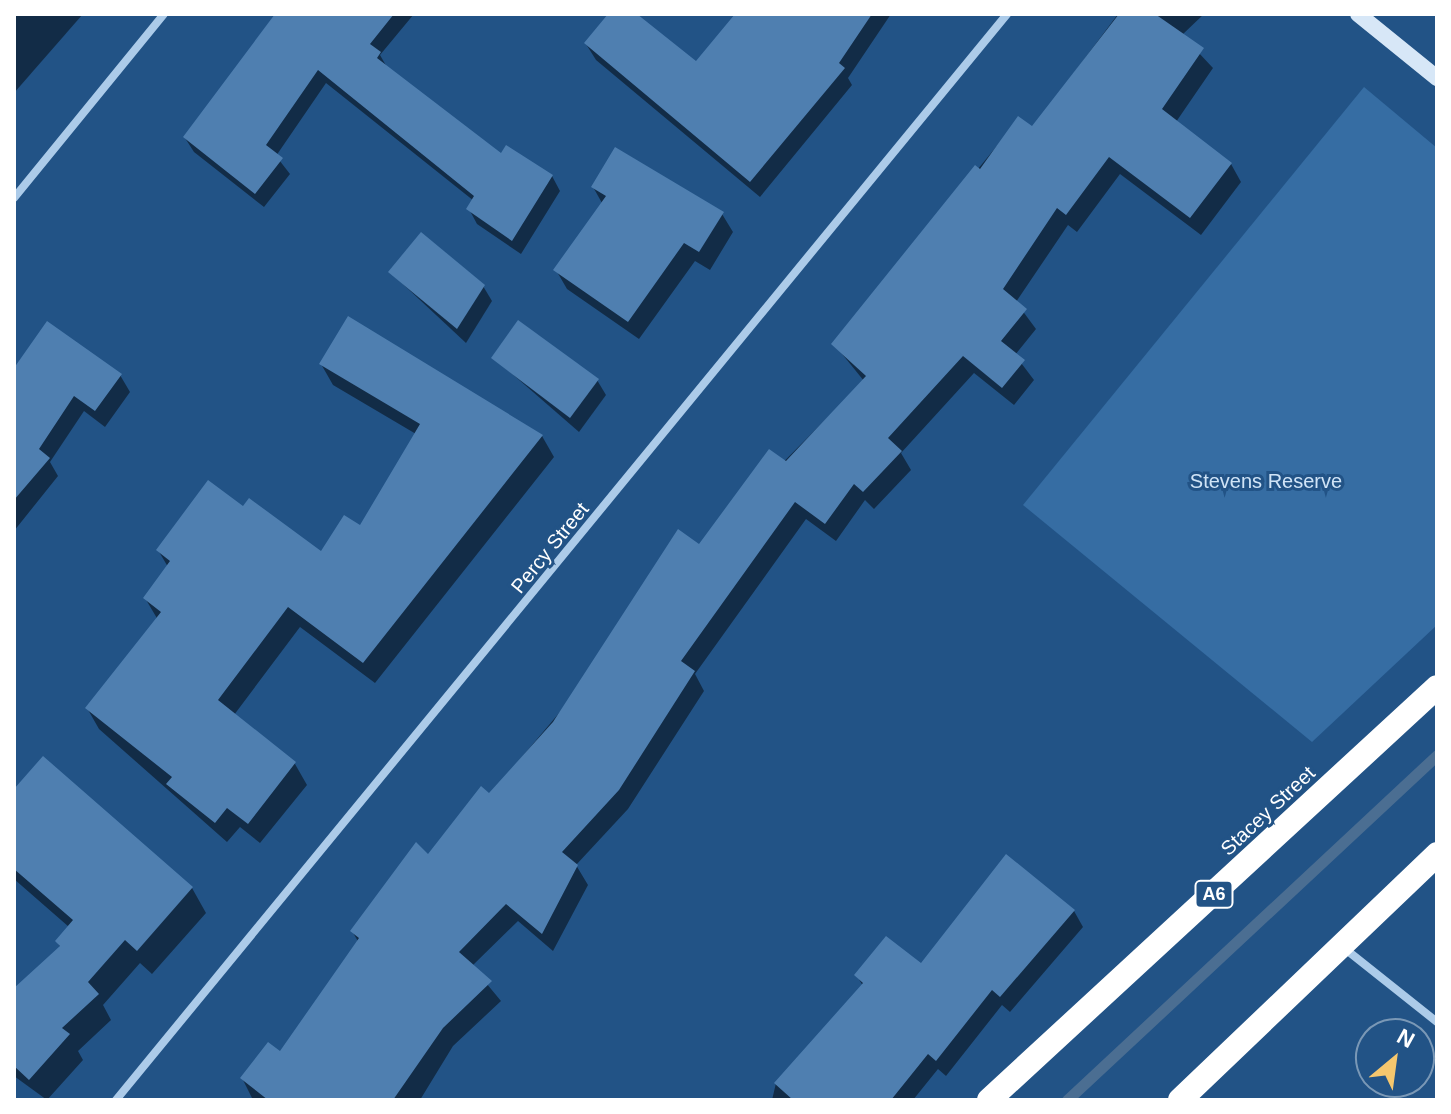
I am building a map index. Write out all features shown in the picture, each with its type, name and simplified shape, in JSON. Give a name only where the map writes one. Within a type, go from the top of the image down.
[{"type":"highway","name":"Stacey Street","points":[[989,1100],[1437,687]]},
{"type":"highway","points":[[1180,1100],[1437,854]]},
{"type":"street","points":[[14,198],[164,14]]},
{"type":"street","name":"Percy Street","points":[[116,1100],[1007,14]]},
{"type":"street","points":[[1358,14],[1374,20],[1437,78]]},
{"type":"street","points":[[1342,946],[1437,1022]]},
{"type":"green space","name":"Stevens Reserve","points":[[1364,87],[1437,148],[1437,625],[1312,742],[1023,505]]},
{"type":"building","points":[[275,14],[394,14],[370,44],[381,52],[377,58],[501,153],[506,145],[553,175],[512,241],[466,209],[474,196],[318,70],[266,145],[283,158],[255,194],[183,137]]},
{"type":"building","points":[[608,14],[637,14],[696,61],[735,14],[872,14],[839,63],[845,68],[750,182],[584,43]]},
{"type":"building","points":[[1119,14],[1155,14],[1204,48],[1162,109],[1232,163],[1190,218],[1109,157],[1066,215],[1057,208],[1003,289],[1027,309],[1001,341],[1025,360],[1002,388],[963,356],[888,438],[902,451],[863,492],[854,484],[825,524],[795,502],[681,661],[695,671],[619,790],[562,852],[578,865],[542,934],[506,904],[459,952],[492,981],[443,1028],[393,1100],[268,1100],[240,1078],[268,1042],[280,1051],[359,938],[350,931],[416,842],[428,854],[481,786],[489,793],[553,722],[678,529],[699,544],[769,449],[786,461],[866,376],[831,344],[975,165],[980,169],[1018,116],[1032,126]]},
{"type":"building","points":[[615,147],[724,212],[699,252],[684,243],[628,322],[553,270],[606,196],[591,187]]},
{"type":"building","points":[[421,232],[485,285],[457,329],[388,272]]},
{"type":"building","points":[[348,316],[543,435],[363,663],[288,607],[218,700],[296,762],[248,824],[227,808],[215,823],[166,784],[172,777],[85,708],[161,612],[143,598],[170,561],[156,550],[208,480],[243,506],[249,498],[321,551],[344,515],[360,525],[420,424],[319,364]]},
{"type":"building","points":[[518,320],[599,379],[570,418],[491,358]]},
{"type":"building","points":[[47,321],[122,374],[95,411],[74,396],[39,449],[50,458],[14,500],[14,368]]},
{"type":"building","points":[[43,756],[193,887],[137,951],[125,940],[88,982],[99,994],[62,1028],[70,1034],[29,1080],[14,1066],[14,988],[60,946],[55,941],[73,920],[14,869],[14,789]]},
{"type":"building","points":[[1006,854],[1075,910],[1000,997],[992,990],[936,1061],[928,1054],[891,1100],[793,1100],[774,1083],[863,983],[854,975],[886,936],[921,963]]},
{"type":"waterway","points":[[1067,1100],[1437,755]]}]
